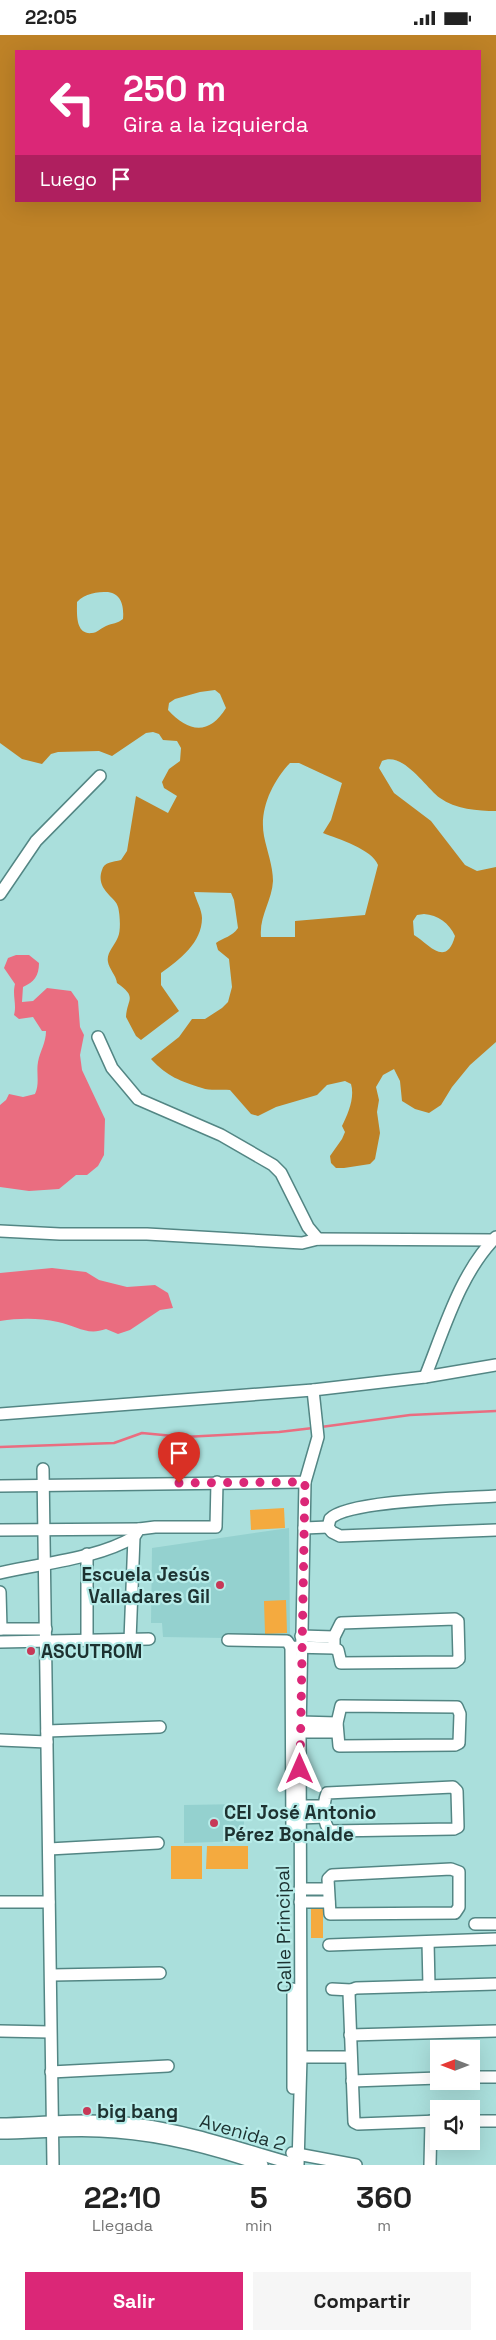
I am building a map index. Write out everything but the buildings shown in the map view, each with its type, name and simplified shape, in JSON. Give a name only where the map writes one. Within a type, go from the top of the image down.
[{"type":"street","points":[[0,894],[36,841],[100,776]]},
{"type":"street","points":[[98,1037],[112,1068],[138,1099],[221,1135],[273,1165],[281,1173],[308,1227],[318,1239]]},
{"type":"street","points":[[0,1231],[60,1234],[147,1234],[302,1243],[318,1239],[463,1241],[494,1239]]},
{"type":"street","points":[[425,1377],[458,1296],[478,1260],[494,1239]]},
{"type":"street","points":[[463,1241],[478,1260]]},
{"type":"street","points":[[0,1414],[312,1390],[425,1377],[496,1365]]},
{"type":"street","name":"Calle Principal","points":[[295,2161],[301,2057],[298,1644],[305,1482],[318,1437],[312,1390]]},
{"type":"street","points":[[43,1469],[47,1641],[49,1902],[52,1975],[50,2032],[53,2165]]},
{"type":"street","points":[[0,1573],[87,1554],[121,1544],[136,1533],[154,1527],[216,1527],[217,1482]]},
{"type":"street","points":[[0,1486],[305,1482]]},
{"type":"street","points":[[328,1527],[330,1519],[338,1513],[375,1505],[496,1496]]},
{"type":"street","points":[[304,1527],[328,1527]]},
{"type":"street","points":[[328,1527],[332,1532],[340,1536],[496,1531]]},
{"type":"street","points":[[0,1530],[136,1533]]},
{"type":"street","points":[[130,1640],[136,1533]]},
{"type":"street","points":[[86,1640],[87,1554]]},
{"type":"street","points":[[0,1591],[1,1629],[46,1629]]},
{"type":"street","points":[[455,1619],[458,1621],[458,1659],[449,1663],[341,1663],[334,1643],[341,1623],[455,1619]]},
{"type":"street","points":[[0,1642],[149,1639]]},
{"type":"street","points":[[228,1640],[287,1641],[298,1644],[334,1643]]},
{"type":"street","points":[[295,2161],[298,1644]]},
{"type":"street","points":[[341,1706],[452,1706],[457,1707],[460,1714],[459,1743],[455,1745],[339,1746],[336,1727],[341,1706]]},
{"type":"street","points":[[0,1740],[160,1727]]},
{"type":"street","points":[[300,1727],[336,1727]]},
{"type":"street","points":[[453,1787],[457,1791],[458,1827],[454,1829],[331,1831],[328,1830],[325,1811],[327,1793],[453,1787]]},
{"type":"street","points":[[300,1812],[325,1811]]},
{"type":"street","points":[[49,1849],[158,1843]]},
{"type":"street","points":[[451,1869],[459,1872],[459,1907],[455,1913],[332,1915],[329,1902],[328,1879],[332,1875],[451,1869]]},
{"type":"street","points":[[300,1889],[328,1889]]},
{"type":"street","points":[[0,1902],[49,1902]]},
{"type":"street","points":[[300,1902],[329,1902]]},
{"type":"street","points":[[475,1924],[496,1924]]},
{"type":"street","points":[[328,1945],[496,1939]]},
{"type":"street","points":[[428,1942],[429,1985]]},
{"type":"street","points":[[52,1975],[160,1973]]},
{"type":"street","points":[[332,1989],[351,1990],[429,1985],[496,1984]]},
{"type":"street","points":[[351,1990],[349,1993],[350,2057],[352,2116],[354,2122],[358,2124],[430,2121]]},
{"type":"street","points":[[0,2031],[50,2032]]},
{"type":"street","points":[[350,2035],[496,2031]]},
{"type":"street","points":[[301,2057],[350,2057]]},
{"type":"street","points":[[51,2073],[168,2066]]},
{"type":"street","points":[[480,2077],[496,2077]]},
{"type":"street","points":[[352,2081],[430,2079]]},
{"type":"street","name":"Avenida 2","points":[[0,2133],[53,2128],[95,2121],[157,2128],[295,2161],[356,2165]]},
{"type":"street","points":[[480,2121],[496,2121]]},
{"type":"street","name":"Avenida 2","points":[[0,2124],[142,2135],[179,2141],[262,2165]]},
{"type":"street","points":[[430,2165],[432,2150]]},
{"type":"shaded area","points":[[0,35],[496,35],[496,811],[467,809],[446,802],[434,793],[406,765],[398,761],[390,759],[382,761],[379,768],[394,793],[431,821],[465,865],[477,871],[496,867],[496,1042],[470,1065],[452,1087],[441,1105],[429,1113],[415,1109],[402,1101],[400,1081],[394,1069],[383,1075],[376,1087],[379,1100],[377,1112],[380,1133],[375,1159],[370,1164],[344,1168],[336,1168],[331,1163],[330,1156],[345,1132],[342,1126],[349,1111],[351,1084],[345,1081],[327,1085],[317,1095],[276,1107],[258,1116],[251,1114],[230,1090],[205,1089],[169,1074],[151,1059],[179,1037],[192,1019],[205,1019],[228,1002],[232,987],[229,959],[218,950],[216,943],[231,935],[238,928],[234,900],[231,893],[194,892],[202,915],[198,935],[188,950],[161,973],[161,985],[179,1011],[141,1040],[136,1036],[126,1017],[130,999],[129,995],[117,983],[109,965],[108,955],[119,934],[120,918],[116,903],[103,888],[101,877],[105,865],[121,860],[127,851],[136,796],[168,813],[177,796],[164,788],[162,782],[169,769],[180,761],[181,748],[177,741],[163,740],[159,734],[153,732],[146,733],[112,756],[99,751],[58,752],[51,754],[42,764],[22,759],[0,743]],"holes":[[[113,593],[119,598],[123,610],[123,619],[96,632],[86,633],[82,631],[78,622],[77,602],[87,595]],[[215,690],[220,694],[226,708],[213,723],[205,727],[198,728],[183,723],[168,710],[169,703],[175,699]],[[290,763],[299,763],[342,783],[331,820],[323,833],[362,849],[375,859],[378,865],[365,915],[295,921],[295,937],[261,937],[262,922],[273,881],[264,836],[263,816],[268,797]],[[417,915],[434,916],[450,927],[455,936],[447,951],[436,951],[414,935],[413,921]]]},
{"type":"shaded area","points":[[16,955],[29,955],[39,963],[35,978],[23,987],[22,1002],[33,1001],[47,988],[71,991],[78,1001],[80,1027],[84,1035],[80,1055],[82,1070],[105,1119],[104,1155],[98,1166],[87,1175],[76,1175],[59,1189],[29,1191],[0,1187],[0,1105],[9,1094],[23,1097],[35,1094],[38,1062],[46,1035],[46,1031],[42,1031],[33,1017],[19,1019],[14,1015],[15,984],[4,968],[8,958]]},
{"type":"shaded area","points":[[52,1268],[86,1272],[99,1280],[127,1287],[155,1285],[168,1293],[173,1308],[160,1310],[130,1330],[118,1334],[106,1329],[87,1331],[58,1322],[44,1320],[0,1321],[0,1273]]},
{"type":"shaded area","points":[[284,1508],[285,1528],[251,1530],[250,1510]]},
{"type":"shaded area","name":"Escuela Jesús Valladares Gil","points":[[289,1528],[290,1639],[163,1637],[162,1623],[151,1623],[152,1548]]},
{"type":"shaded area","points":[[286,1600],[287,1633],[265,1634],[264,1601]]},
{"type":"shaded area","name":"CEI José Antonio Pérez Bonalde","points":[[244,1804],[244,1841],[184,1843],[184,1805]]},
{"type":"shaded area","points":[[171,1846],[202,1846],[202,1879],[171,1879]]},
{"type":"shaded area","points":[[207,1846],[248,1846],[248,1869],[206,1869]]},
{"type":"shaded area","points":[[311,1907],[323,1907],[323,1938],[311,1938]]},
{"type":"waterway","points":[[321,1427],[410,1415],[496,1411]]},
{"type":"waterway","points":[[0,1447],[114,1443],[142,1433],[184,1437],[279,1432],[313,1428]]},
{"type":"place","name":"Escuela Jesús Valladares Gil","points":[[220,1585]]},
{"type":"place","name":"ASCUTROM","points":[[31,1651]]},
{"type":"place","name":"CEI José Antonio Pérez Bonalde","points":[[214,1823]]},
{"type":"place","name":"big bang","points":[[87,2111]]},
{"type":"route","points":[[179,1483],[305,1482],[300,1769]]}]
